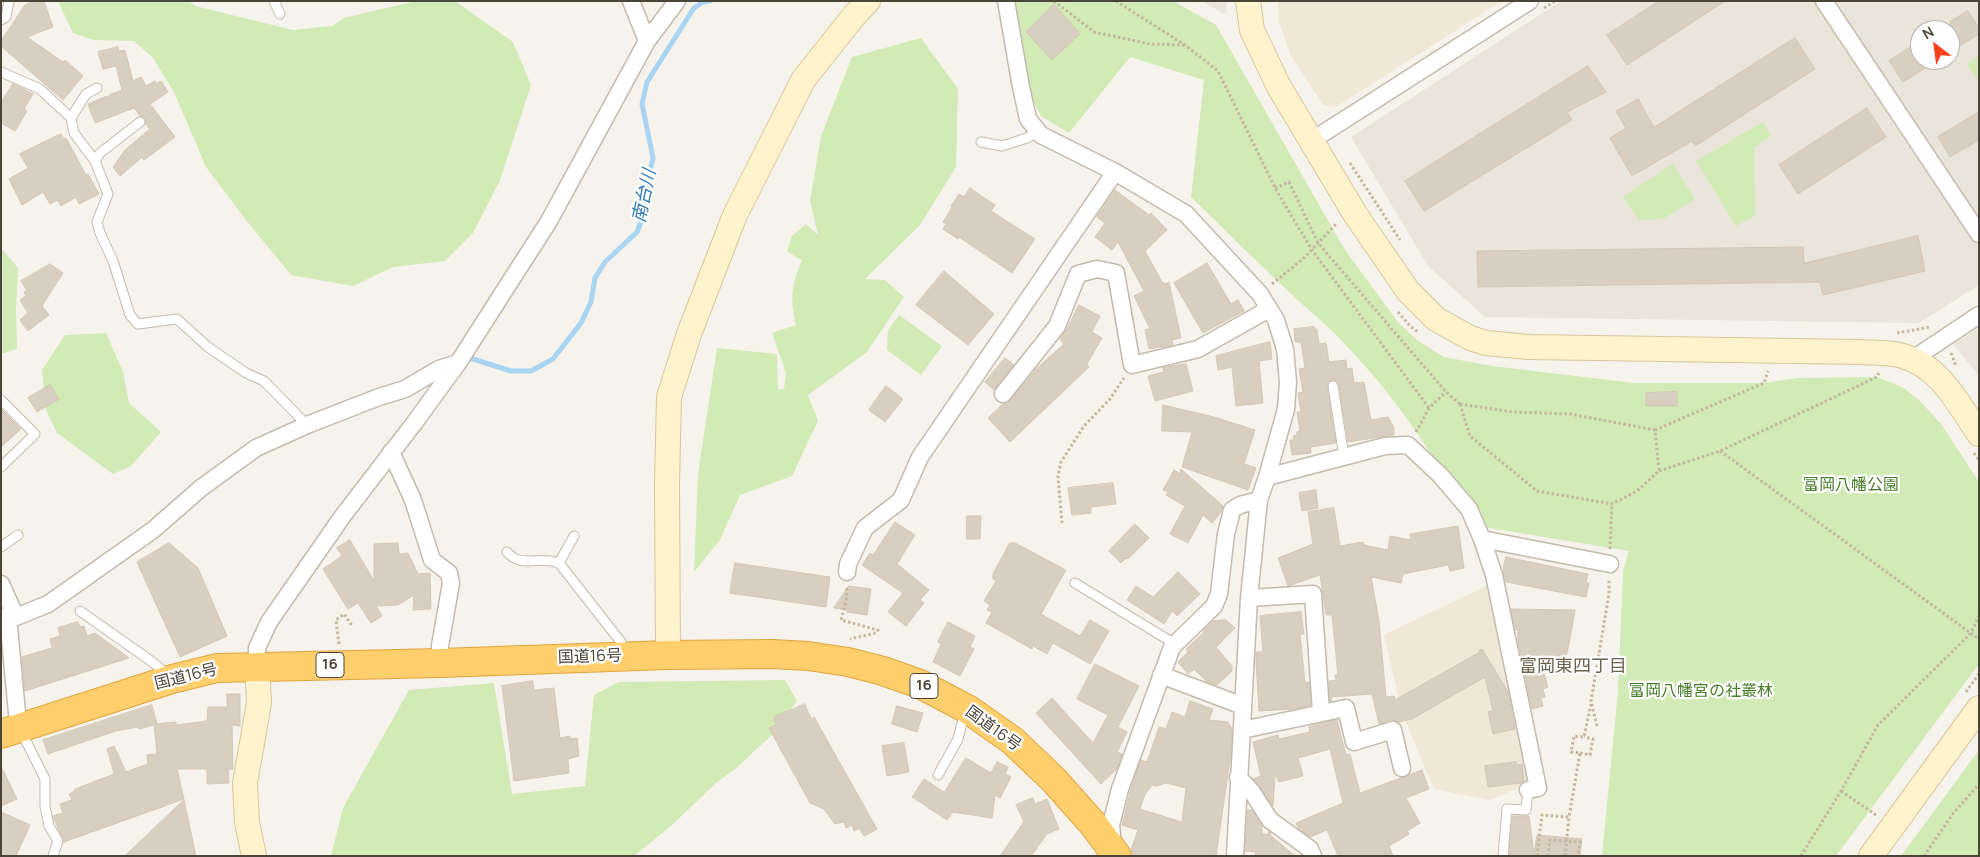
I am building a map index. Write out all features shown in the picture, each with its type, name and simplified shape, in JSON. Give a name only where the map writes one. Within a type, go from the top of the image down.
[{"type":"highway","name":"国道16号","points":[[12,731],[172,679],[216,668],[668,655],[772,654],[808,656],[848,662],[883,671],[920,684],[966,709],[1013,741],[1046,773],[1093,824],[1114,854]]},
{"type":"street","points":[[631,1],[647,41]]},
{"type":"street","points":[[254,856],[247,822],[245,783],[259,704],[257,648],[269,622],[342,517],[458,363],[549,221],[647,41],[676,1]]},
{"type":"street","points":[[668,655],[668,397],[689,334],[735,215],[803,80],[868,1]]},
{"type":"street","points":[[1006,1],[1026,111],[1028,119],[1038,132],[1115,172],[1186,214],[1260,294],[1276,320],[1285,349],[1288,382],[1286,409],[1259,500],[1249,598],[1235,856]]},
{"type":"street","points":[[1248,1],[1252,30],[1258,45],[1278,85],[1311,141],[1355,214],[1408,291],[1436,319],[1470,338],[1486,343],[1529,346],[1861,352],[1888,354],[1913,359],[1940,377],[1979,434]]},
{"type":"street","points":[[1311,141],[1530,1]]},
{"type":"street","points":[[1824,1],[1979,234]]},
{"type":"street","points":[[848,572],[848,564],[866,528],[901,500],[920,457],[1115,172]]},
{"type":"street","points":[[1003,394],[1057,326],[1078,274],[1097,269],[1116,273],[1132,365],[1198,349],[1269,308]]},
{"type":"street","points":[[1913,359],[1979,315]]},
{"type":"street","points":[[9,617],[48,604],[153,530],[201,488],[256,448],[307,425],[379,397],[405,390],[439,370],[458,363]]},
{"type":"street","points":[[1267,477],[1385,446],[1408,445],[1440,475],[1469,509],[1482,539],[1494,575],[1538,788],[1528,790]]},
{"type":"street","points":[[391,452],[413,500],[432,560],[449,573],[451,583],[440,646],[440,663]]},
{"type":"street","points":[[1114,854],[1111,825],[1120,789],[1172,647],[1214,606],[1219,594],[1226,534],[1232,510],[1240,505],[1259,500]]},
{"type":"street","points":[[1482,539],[1610,564]]},
{"type":"street","points":[[1,584],[9,617],[18,713],[12,731]]},
{"type":"street","points":[[1249,598],[1313,594],[1321,712]]},
{"type":"street","points":[[1161,675],[1243,706]]},
{"type":"street","points":[[1242,730],[1346,708],[1354,742],[1393,730],[1402,768]]},
{"type":"street","points":[[1871,856],[1979,708]]},
{"type":"street","points":[[1238,777],[1252,792],[1270,820],[1310,849],[1313,856]]},
{"type":"lane","points":[[1,20],[6,17],[9,1]]},
{"type":"lane","points":[[274,1],[280,14]]},
{"type":"lane","points":[[1,72],[40,89],[71,118],[74,133],[95,161],[108,194],[97,222],[100,233],[114,260],[130,316],[138,324],[177,319],[208,347],[246,373],[264,381],[307,425]]},
{"type":"lane","points":[[71,118],[86,94],[97,88]]},
{"type":"lane","points":[[95,161],[100,153],[140,122]]},
{"type":"lane","points":[[981,142],[1002,146],[1027,138],[1038,132]]},
{"type":"lane","points":[[1333,386],[1344,457]]},
{"type":"lane","points":[[1,400],[35,434],[1,467]]},
{"type":"lane","points":[[1,548],[18,535]]},
{"type":"lane","points":[[559,563],[574,536]]},
{"type":"lane","points":[[507,552],[518,562],[550,559],[559,563],[621,642],[622,656]]},
{"type":"lane","points":[[1075,583],[1175,644]]},
{"type":"lane","points":[[80,610],[151,661],[172,679]]},
{"type":"lane","points":[[938,775],[958,738],[966,709]]},
{"type":"lane","points":[[12,731],[25,739],[45,779],[44,806],[48,826],[58,841],[53,856]]},
{"type":"lane","points":[[1503,856],[1507,809],[1526,810],[1528,790]]},
{"type":"path","points":[[1054,1],[1094,32],[1150,44],[1185,45]]},
{"type":"path","points":[[1116,1],[1185,45],[1218,71],[1275,188],[1312,250],[1429,408]]},
{"type":"path","points":[[1346,156],[1402,244]]},
{"type":"path","points":[[1275,188],[1289,182],[1318,243],[1446,392],[1460,404],[1512,412],[1570,414],[1655,430],[1764,383],[1768,371]]},
{"type":"path","points":[[1260,294],[1312,250],[1336,224]]},
{"type":"path","points":[[1890,333],[1933,326],[1948,344],[1960,373]]},
{"type":"path","points":[[1062,522],[1058,477],[1061,462],[1084,426],[1110,399],[1132,365]]},
{"type":"path","points":[[1460,404],[1470,436],[1537,491],[1612,504],[1637,491],[1659,471],[1720,451],[1877,377],[1881,369]]},
{"type":"path","points":[[1408,445],[1429,408],[1446,392]]},
{"type":"path","points":[[1655,430],[1659,471]]},
{"type":"path","points":[[1720,451],[1979,638]]},
{"type":"path","points":[[848,572],[846,602],[841,620],[878,630],[876,633],[848,639]]},
{"type":"path","points":[[1584,737],[1609,594]]},
{"type":"path","points":[[340,649],[336,620],[344,614],[352,627]]},
{"type":"path","points":[[1801,856],[1842,791],[1878,725],[1971,633],[1979,616]]},
{"type":"path","points":[[1591,701],[1597,726]]},
{"type":"path","points":[[1574,736],[1584,737],[1593,739],[1590,755],[1571,752],[1574,736]]},
{"type":"path","points":[[1565,856],[1569,817],[1580,753]]},
{"type":"path","points":[[1924,856],[1952,815],[1979,784]]},
{"type":"path","points":[[1842,791],[1878,816]]},
{"type":"path","points":[[1537,856],[1542,815],[1569,817]]},
{"type":"path","points":[[1548,856],[1550,840],[1580,842],[1578,856]]},
{"type":"shaded area","points":[[1202,1],[1227,1],[1226,15]]},
{"type":"shaded area","points":[[1278,1],[1502,1],[1336,107],[1323,105],[1290,54],[1279,22]]},
{"type":"shaded area","points":[[1561,1],[1979,1],[1979,285],[1919,323],[1485,317],[1428,266],[1351,137]]},
{"type":"shaded area","points":[[1979,328],[1979,376],[1953,344]]},
{"type":"shaded area","points":[[1488,585],[1531,783],[1489,800],[1434,789],[1402,713],[1384,635]]},
{"type":"green space","points":[[58,1],[189,1],[195,6],[293,30],[332,26],[344,18],[416,1],[455,1],[513,42],[531,85],[500,180],[473,233],[445,261],[393,267],[353,286],[291,275],[206,167],[174,92],[153,58],[134,41],[93,40],[73,33]]},
{"type":"green space","name":"富岡八幡公園","points":[[1013,1],[1173,1],[1216,25],[1345,250],[1398,322],[1417,340],[1444,357],[1492,366],[1634,383],[1764,383],[1797,378],[1877,377],[1904,388],[1921,402],[1941,424],[1979,482],[1979,664],[1836,856],[1602,856],[1618,692],[1623,571],[1629,551],[1471,525],[1429,451],[1378,381],[1334,333],[1191,197],[1204,80],[1130,57],[1069,133],[1041,116],[1028,91]]},
{"type":"green space","points":[[921,38],[958,89],[956,167],[920,225],[865,279],[885,280],[904,297],[867,352],[808,395],[818,421],[792,476],[740,495],[720,540],[694,572],[698,474],[717,348],[777,354],[778,390],[784,389],[786,373],[772,333],[796,325],[792,299],[796,277],[802,260],[787,252],[792,236],[806,224],[818,235],[810,201],[821,136],[852,57]]},
{"type":"green space","points":[[1979,56],[1979,82],[1967,64]]},
{"type":"green space","points":[[1763,122],[1771,136],[1754,147],[1755,216],[1736,226],[1696,161]]},
{"type":"green space","points":[[1673,164],[1695,199],[1663,219],[1639,220],[1623,197]]},
{"type":"green space","points":[[1,248],[18,268],[17,349],[1,354]]},
{"type":"green space","points":[[899,315],[942,346],[921,375],[887,350],[888,330]]},
{"type":"green space","points":[[106,333],[123,372],[129,403],[161,432],[131,466],[113,474],[57,433],[46,410],[42,370],[65,335]]},
{"type":"green space","points":[[785,680],[797,701],[773,734],[735,769],[716,783],[672,825],[634,856],[331,856],[343,808],[409,690],[494,683],[512,794],[585,786],[594,695],[619,682]]},
{"type":"green space","points":[[1979,750],[1979,856],[1901,856]]},
{"type":"building","points":[[35,1],[44,1],[53,27],[27,37],[63,62],[65,60],[83,76],[63,100],[1,46],[1,41],[25,5]]},
{"type":"building","points":[[1659,1],[1725,1],[1627,65],[1607,35]]},
{"type":"building","points":[[1054,4],[1080,34],[1052,60],[1026,32]]},
{"type":"building","points":[[1968,11],[1979,28],[1979,34],[1960,46],[1960,20],[1953,20]]},
{"type":"building","points":[[1795,38],[1815,69],[1695,146],[1692,141],[1632,176],[1610,138],[1626,128],[1616,111],[1638,99],[1654,127]]},
{"type":"building","points":[[118,47],[119,51],[125,50],[133,81],[141,77],[146,86],[155,81],[156,84],[161,81],[168,92],[150,104],[175,137],[144,160],[142,157],[120,176],[113,167],[125,150],[150,129],[145,119],[134,108],[95,123],[88,104],[107,96],[110,99],[109,95],[122,90],[116,66],[103,69],[98,52]]},
{"type":"building","points":[[1910,47],[1910,70],[1922,70],[1903,82],[1889,61]]},
{"type":"building","points":[[1588,66],[1606,92],[1567,112],[1572,120],[1424,211],[1405,181]]},
{"type":"building","points":[[13,84],[33,94],[24,109],[27,111],[15,131],[1,123],[1,103]]},
{"type":"building","points":[[1867,108],[1886,137],[1798,194],[1779,165]]},
{"type":"building","points":[[1979,112],[1979,140],[1950,157],[1938,137]]},
{"type":"building","points":[[61,134],[64,139],[66,138],[86,175],[88,174],[99,194],[79,204],[76,197],[61,206],[58,200],[50,204],[43,192],[22,205],[9,179],[28,168],[20,154]]},
{"type":"building","points":[[970,188],[995,205],[991,211],[1035,239],[1012,273],[959,237],[958,239],[943,229],[946,224],[943,222],[951,206],[959,194],[964,197]]},
{"type":"building","points":[[1115,190],[1149,215],[1151,213],[1167,230],[1145,251],[1162,282],[1165,284],[1169,282],[1181,338],[1172,340],[1173,345],[1149,349],[1145,330],[1150,329],[1134,296],[1144,291],[1118,242],[1112,250],[1095,237],[1105,223],[1097,217]]},
{"type":"building","points":[[1918,236],[1925,271],[1823,295],[1820,282],[1478,287],[1477,251],[1803,247],[1804,263]]},
{"type":"building","points":[[1207,263],[1231,304],[1238,300],[1244,311],[1203,333],[1174,283]]},
{"type":"building","points":[[50,264],[63,273],[42,306],[49,315],[28,331],[20,320],[28,313],[20,300],[26,296],[24,292],[27,290],[21,281]]},
{"type":"building","points":[[944,271],[994,314],[968,345],[916,305]]},
{"type":"building","points":[[1079,305],[1100,316],[1092,332],[1102,338],[1087,364],[1089,367],[1010,442],[988,418],[1003,404],[1011,400],[1036,369],[1064,344],[1060,339]]},
{"type":"building","points":[[1314,327],[1314,329],[1317,329],[1319,344],[1326,343],[1329,362],[1346,360],[1347,369],[1352,368],[1354,383],[1364,382],[1371,420],[1388,417],[1394,428],[1394,435],[1348,442],[1339,385],[1336,380],[1332,380],[1327,383],[1327,387],[1336,443],[1310,447],[1311,453],[1292,455],[1290,440],[1294,440],[1293,436],[1297,435],[1297,432],[1300,431],[1297,412],[1301,412],[1298,393],[1303,392],[1299,369],[1305,368],[1301,342],[1295,342],[1294,329]]},
{"type":"building","points":[[1270,342],[1272,359],[1259,361],[1263,403],[1236,406],[1232,367],[1218,370],[1216,356]]},
{"type":"building","points":[[1005,358],[1014,365],[994,390],[985,382]]},
{"type":"building","points":[[1186,364],[1193,391],[1155,401],[1148,376],[1164,372],[1163,368]]},
{"type":"building","points":[[50,385],[59,399],[37,412],[28,398]]},
{"type":"building","points":[[886,386],[903,399],[885,422],[869,410]]},
{"type":"building","points":[[1677,392],[1677,406],[1646,406],[1646,393]]},
{"type":"building","points":[[1163,405],[1214,417],[1255,430],[1244,464],[1256,468],[1248,490],[1182,467],[1192,432],[1162,431]]},
{"type":"building","points":[[1,409],[21,429],[1,447]]},
{"type":"building","points":[[1181,469],[1223,506],[1221,512],[1212,523],[1203,515],[1188,543],[1170,534],[1185,506],[1166,495],[1168,492],[1163,490],[1174,470],[1180,474]]},
{"type":"building","points":[[1113,483],[1116,504],[1091,507],[1091,513],[1072,515],[1068,488]]},
{"type":"building","points":[[1316,490],[1318,508],[1302,511],[1299,493]]},
{"type":"building","points":[[1334,508],[1340,546],[1363,542],[1364,545],[1388,550],[1390,536],[1411,540],[1410,534],[1458,526],[1464,568],[1450,571],[1448,565],[1403,574],[1401,583],[1371,577],[1379,621],[1386,697],[1394,696],[1395,700],[1480,652],[1479,650],[1482,649],[1508,692],[1515,729],[1493,734],[1488,712],[1493,711],[1485,677],[1412,719],[1399,722],[1391,720],[1379,724],[1372,694],[1331,697],[1332,701],[1330,701],[1329,681],[1336,680],[1335,675],[1338,675],[1332,615],[1326,615],[1320,575],[1288,586],[1278,558],[1313,544],[1308,512]]},
{"type":"building","points":[[967,516],[981,516],[980,539],[967,539]]},
{"type":"building","points":[[895,522],[915,535],[897,564],[929,590],[920,600],[924,603],[906,626],[888,612],[903,593],[862,565],[870,553],[873,555]]},
{"type":"building","points":[[1135,524],[1149,538],[1128,559],[1126,558],[1121,563],[1109,551]]},
{"type":"building","points":[[350,540],[374,581],[374,544],[398,543],[399,554],[408,553],[418,574],[430,573],[431,609],[413,610],[414,595],[398,605],[376,606],[382,616],[371,623],[358,603],[348,609],[323,569],[342,556],[337,548]]},
{"type":"building","points":[[169,543],[198,568],[227,636],[180,657],[137,562]]},
{"type":"building","points":[[1010,543],[1015,543],[1066,570],[1041,614],[1080,636],[1090,620],[1109,631],[1090,664],[1053,643],[1047,654],[1033,646],[1032,649],[986,623],[992,612],[987,610],[990,605],[984,601],[996,581],[993,579],[993,574]]},
{"type":"building","points":[[1506,557],[1588,574],[1586,582],[1589,583],[1586,597],[1506,582],[1503,571]]},
{"type":"building","points":[[735,563],[830,577],[826,607],[730,593]]},
{"type":"building","points":[[1178,572],[1200,594],[1177,616],[1172,611],[1164,624],[1127,600],[1136,586],[1153,597]]},
{"type":"building","points":[[849,586],[871,589],[867,615],[834,608]]},
{"type":"building","points":[[1511,609],[1575,610],[1562,674],[1543,670],[1548,687],[1543,689],[1545,697],[1541,698],[1543,706],[1532,709],[1518,641],[1518,630],[1516,630]]},
{"type":"building","points":[[1301,612],[1304,634],[1300,634],[1305,683],[1309,682],[1311,705],[1294,709],[1259,711],[1256,652],[1263,652],[1260,616]]},
{"type":"building","points":[[1226,620],[1235,628],[1216,647],[1232,666],[1232,671],[1217,685],[1207,682],[1194,669],[1188,674],[1178,662],[1188,652],[1186,649],[1213,621]]},
{"type":"building","points":[[78,622],[80,627],[84,626],[87,636],[95,633],[129,658],[25,691],[22,657],[52,648],[50,639],[60,636],[58,628]]},
{"type":"building","points":[[948,622],[975,636],[970,647],[974,649],[960,676],[933,662],[941,644],[938,642]]},
{"type":"building","points":[[1095,664],[1139,686],[1118,727],[1127,732],[1117,752],[1122,754],[1117,769],[1101,784],[1036,713],[1052,698],[1093,743],[1108,715],[1077,699]]},
{"type":"building","points":[[533,681],[534,690],[554,688],[560,738],[570,736],[570,739],[577,738],[579,756],[568,759],[569,773],[514,781],[502,686]]},
{"type":"building","points":[[227,694],[240,694],[240,726],[232,725],[233,769],[228,769],[229,783],[207,784],[207,769],[177,769],[184,799],[64,842],[53,816],[63,813],[60,804],[72,800],[69,794],[75,791],[75,789],[114,774],[107,749],[114,746],[126,772],[148,764],[147,755],[157,754],[154,724],[176,722],[176,725],[207,721],[208,707],[227,707]]},
{"type":"building","points":[[1190,701],[1213,709],[1209,720],[1228,722],[1232,729],[1231,753],[1216,856],[1132,856],[1131,850],[1138,830],[1122,825],[1130,792],[1141,760],[1147,762],[1159,727],[1166,729],[1172,712],[1185,717]],"holes":[[[1166,783],[1186,788],[1182,822],[1140,809],[1145,794],[1152,785],[1157,786]]]},
{"type":"building","points":[[805,704],[811,719],[814,717],[877,829],[864,836],[859,828],[854,831],[852,825],[846,828],[844,822],[835,824],[824,809],[810,803],[769,728],[776,725],[774,717]]},
{"type":"building","points":[[152,705],[157,724],[139,729],[138,727],[116,731],[48,754],[43,740]]},
{"type":"building","points":[[897,706],[923,713],[917,732],[892,724]]},
{"type":"building","points":[[1337,720],[1346,755],[1350,754],[1360,793],[1422,770],[1429,789],[1406,798],[1420,823],[1407,831],[1409,834],[1389,846],[1393,856],[1338,856],[1327,830],[1310,837],[1298,828],[1296,823],[1343,803],[1330,749],[1298,758],[1303,776],[1279,782],[1275,774],[1273,806],[1253,779],[1261,776],[1253,742],[1278,735],[1279,739],[1310,732],[1309,727]]},
{"type":"building","points":[[904,743],[909,772],[887,776],[882,746]]},
{"type":"building","points":[[966,758],[991,773],[997,762],[1008,767],[1005,774],[1011,777],[1000,798],[995,795],[992,818],[953,812],[947,820],[912,797],[924,779],[944,792]]},
{"type":"building","points":[[1516,762],[1517,765],[1522,764],[1524,781],[1488,787],[1485,766]]},
{"type":"building","points":[[1,766],[17,799],[1,806]]},
{"type":"building","points":[[1033,798],[1035,804],[1047,799],[1059,829],[1047,834],[1031,856],[1000,856],[1024,822],[1016,805]]},
{"type":"building","points":[[184,800],[196,856],[125,856]]},
{"type":"building","points":[[1248,810],[1252,810],[1262,826],[1262,834],[1269,835],[1268,831],[1271,833],[1270,835],[1295,856],[1255,856],[1256,852],[1245,851]]},
{"type":"building","points":[[1,812],[30,825],[16,856],[1,856]]},
{"type":"building","points":[[1513,816],[1529,816],[1534,854],[1537,835],[1582,839],[1580,856],[1509,856]]},
{"type":"waterway","name":"南台川","points":[[470,358],[511,371],[531,371],[553,359],[581,323],[591,302],[595,278],[605,262],[637,232],[643,217],[647,184],[653,158],[642,104],[647,82],[694,8],[703,2],[710,1]]},
{"type":"district","name":"富岡東四丁目","points":[[1573,667]]},
{"type":"park label","name":"富岡八幡宮の社叢林","points":[[1701,692]]}]
